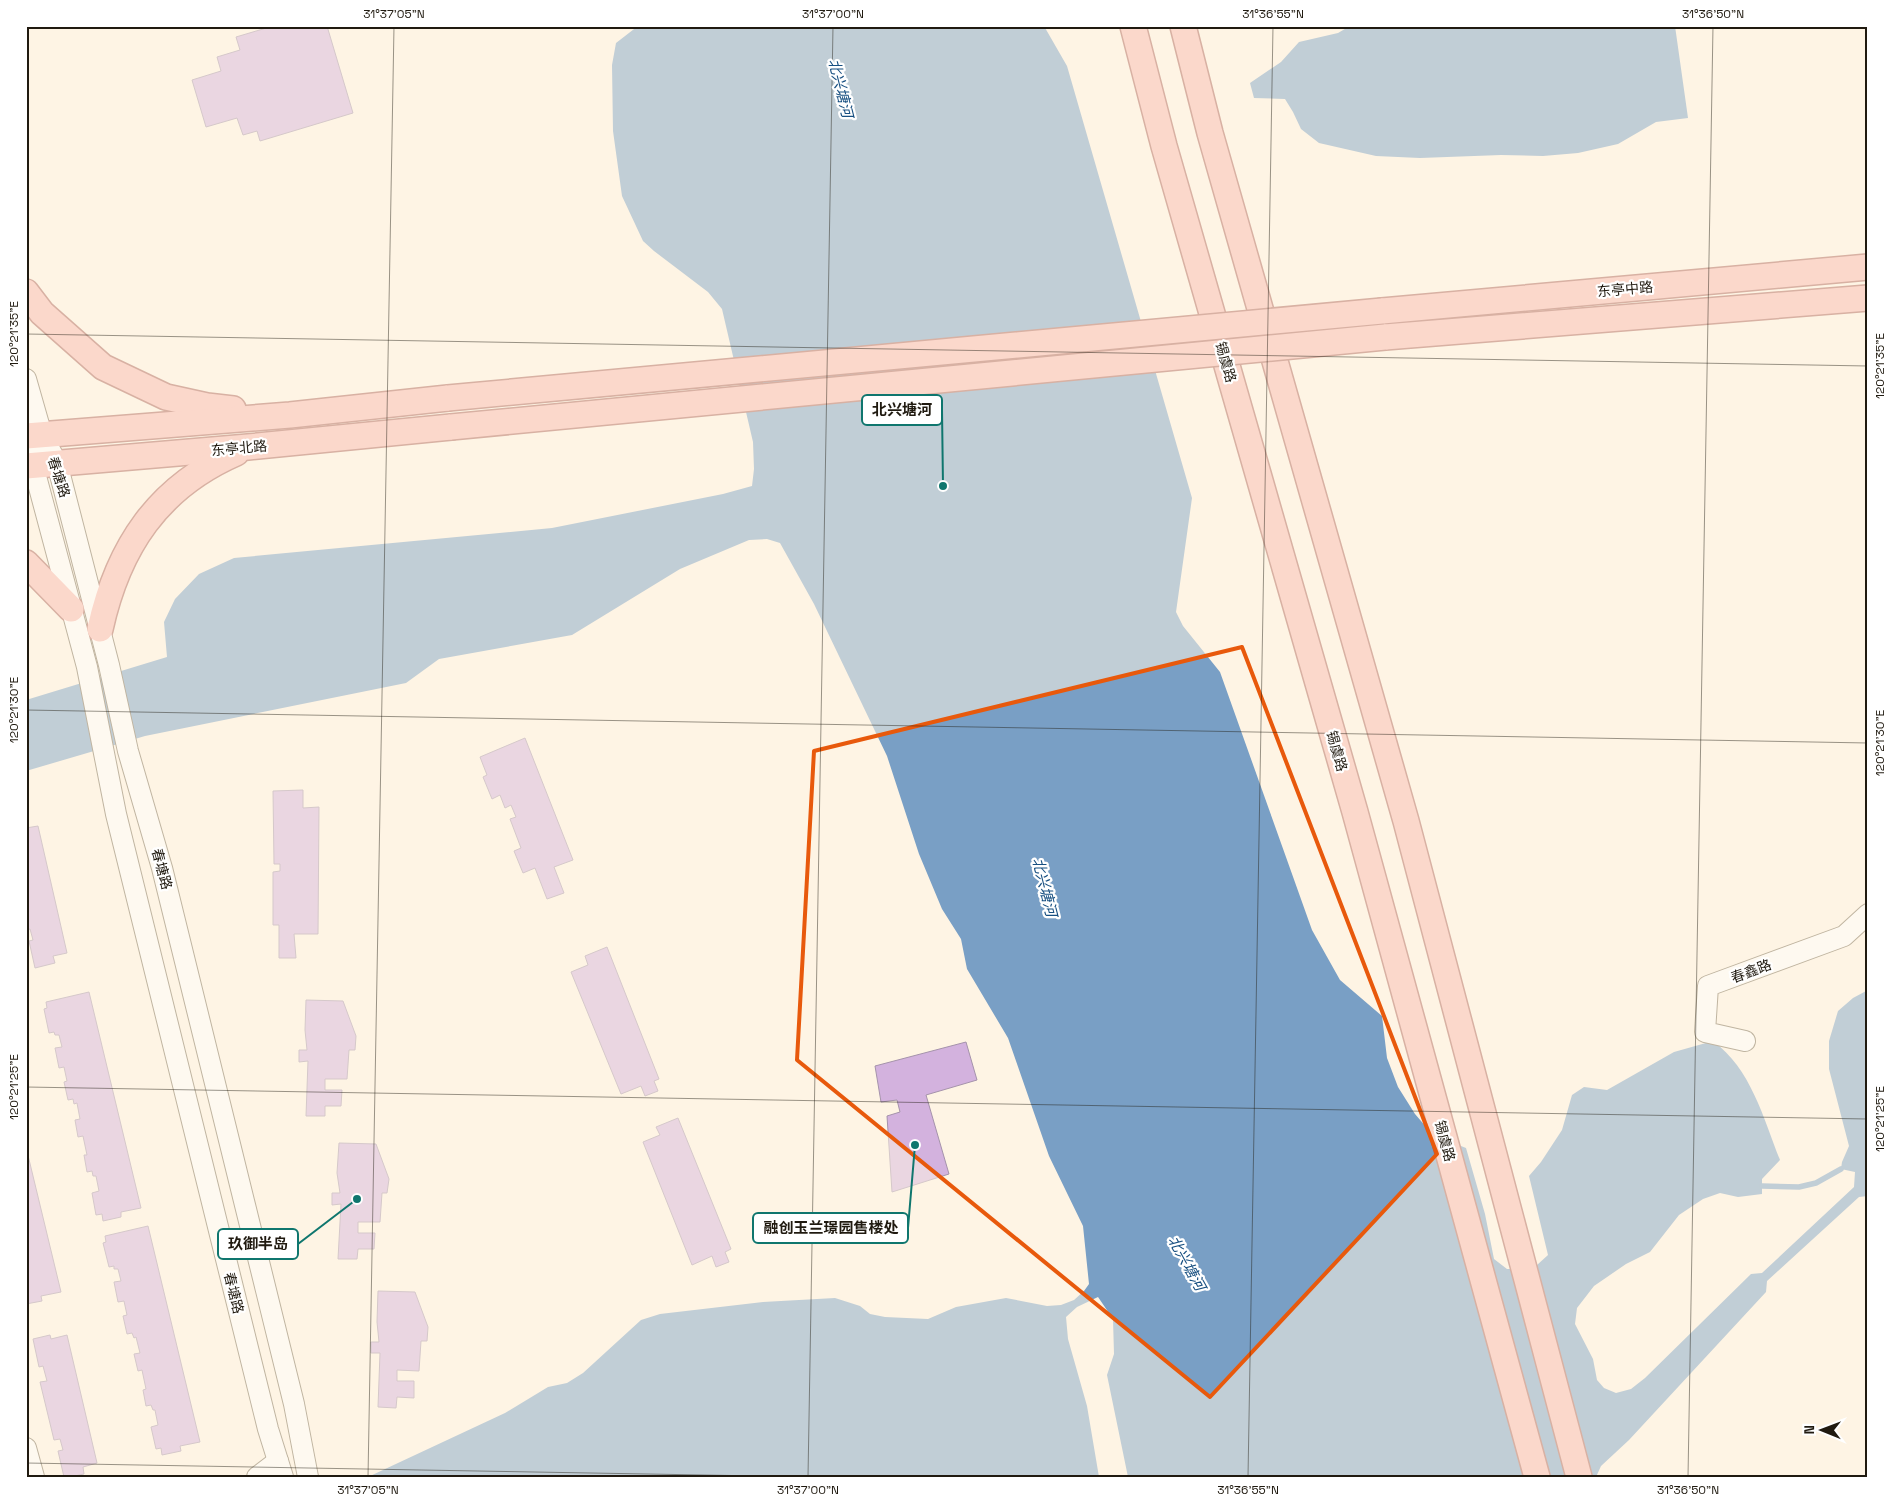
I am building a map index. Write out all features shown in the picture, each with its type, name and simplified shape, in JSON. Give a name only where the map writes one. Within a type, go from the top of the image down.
[{"type":"main road","name":"锡虞路","points":[[1133,26],[1164,146],[1355,812],[1537,1477]]},
{"type":"main road","points":[[1183,26],[1210,134],[1406,821],[1579,1477]]},
{"type":"main road","name":"东亭中路","points":[[448,398],[1868,267]]},
{"type":"main road","points":[[26,292],[42,313],[103,368],[148,390],[166,397],[207,406],[290,415]]},
{"type":"main road","name":"东亭中路","points":[[451,427],[1385,337],[1868,298]]},
{"type":"main road","name":"东亭北路","points":[[34,435],[290,415],[448,398]]},
{"type":"main road","name":"东亭北路","points":[[29,465],[248,447],[451,427]]},
{"type":"main road","points":[[100,629],[107,598],[118,569],[132,542],[149,517],[194,475],[248,447]]},
{"type":"main road","points":[[26,564],[71,609]]},
{"type":"main road","points":[[1566,1428],[1584,1477]]},
{"type":"street","points":[[26,379],[34,435]]},
{"type":"street","name":"春塘路","points":[[34,435],[57,463],[109,665],[128,751],[164,877],[294,1404],[308,1477]]},
{"type":"street","name":"春塘路","points":[[34,435],[29,465],[87,667],[116,814],[266,1420],[280,1469]]},
{"type":"street","name":"春鑫路","points":[[1745,1041],[1705,1032],[1708,986],[1844,936],[1868,914]]},
{"type":"street","points":[[26,1448],[34,1477]]},
{"type":"street","points":[[257,1477],[280,1469]]},
{"type":"highlighted area","points":[[1242,647],[1437,1154],[1210,1397],[797,1060],[814,751]]},
{"type":"water","points":[[638,26],[1044,26],[1067,66],[1192,498],[1176,612],[1183,626],[1220,672],[1312,930],[1340,980],[1382,1016],[1387,1058],[1398,1087],[1415,1114],[1433,1135],[1466,1148],[1485,1214],[1494,1259],[1507,1269],[1520,1269],[1537,1265],[1548,1255],[1529,1176],[1541,1162],[1562,1130],[1572,1095],[1584,1087],[1607,1090],[1674,1052],[1713,1041],[1737,1065],[1761,1111],[1780,1160],[1762,1179],[1762,1194],[1738,1197],[1720,1193],[1703,1199],[1679,1215],[1650,1252],[1626,1264],[1594,1286],[1577,1308],[1575,1324],[1593,1359],[1597,1380],[1604,1388],[1616,1393],[1631,1389],[1645,1378],[1751,1274],[1762,1273],[1854,1187],[1855,1172],[1841,1169],[1849,1146],[1829,1069],[1829,1041],[1838,1011],[1853,998],[1868,990],[1868,1196],[1859,1197],[1767,1281],[1766,1292],[1629,1440],[1601,1466],[1596,1477],[1128,1477],[1107,1375],[1114,1354],[1113,1319],[1098,1297],[1077,1307],[1066,1317],[1068,1339],[1087,1406],[1099,1477],[368,1477],[505,1413],[548,1387],[567,1383],[583,1373],[641,1320],[660,1314],[763,1302],[835,1298],[860,1306],[870,1314],[885,1317],[928,1319],[956,1307],[1006,1298],[1047,1306],[1061,1305],[1074,1300],[1089,1284],[1083,1226],[1049,1156],[1008,1038],[967,969],[961,939],[942,909],[919,854],[887,756],[814,604],[780,543],[767,539],[749,540],[680,569],[572,635],[439,659],[406,683],[145,736],[26,771],[26,700],[167,657],[164,622],[175,599],[199,574],[234,558],[552,528],[723,494],[752,486],[754,469],[753,442],[722,309],[708,292],[643,241],[622,196],[613,131],[612,65],[616,43]]},
{"type":"water","points":[[1350,26],[1675,26],[1688,118],[1656,122],[1618,144],[1578,153],[1543,156],[1501,155],[1420,158],[1376,156],[1319,143],[1301,129],[1285,99],[1254,98],[1250,83],[1281,62],[1299,42],[1338,33]]},
{"type":"building","points":[[273,26],[327,26],[353,113],[260,141],[257,131],[243,135],[237,118],[206,127],[192,80],[221,71],[217,57],[240,50],[236,37]]},
{"type":"building","points":[[525,738],[573,860],[554,867],[564,893],[547,899],[535,868],[523,873],[514,851],[521,848],[510,819],[516,817],[511,805],[505,808],[500,795],[492,799],[483,777],[487,775],[480,757]]},
{"type":"building","points":[[303,790],[303,808],[319,807],[318,934],[294,934],[296,958],[279,958],[279,925],[273,925],[273,872],[280,871],[280,864],[274,864],[273,791]]},
{"type":"building","points":[[38,826],[67,953],[53,956],[55,963],[35,968],[29,941],[33,940],[30,929],[26,930],[26,828]]},
{"type":"building","points":[[607,947],[659,1079],[654,1081],[658,1091],[645,1096],[641,1086],[621,1094],[571,972],[588,965],[585,956]]},
{"type":"building","points":[[89,992],[141,1208],[121,1212],[121,1217],[103,1221],[102,1214],[96,1215],[92,1193],[99,1191],[96,1176],[93,1176],[92,1171],[87,1172],[84,1155],[87,1155],[83,1136],[78,1137],[75,1120],[80,1119],[77,1103],[74,1104],[73,1099],[68,1100],[64,1082],[67,1081],[64,1067],[59,1068],[55,1048],[62,1047],[59,1035],[55,1035],[54,1032],[49,1033],[44,1009],[47,1008],[46,1002]]},
{"type":"building","points":[[306,1000],[343,1001],[356,1036],[355,1050],[349,1050],[347,1079],[325,1079],[325,1090],[342,1090],[341,1106],[325,1106],[325,1116],[306,1116],[308,1061],[299,1062],[299,1050],[307,1050],[305,1030]]},
{"type":"building","points":[[966,1042],[977,1080],[926,1095],[949,1174],[892,1192],[887,1116],[900,1112],[897,1100],[881,1102],[875,1066]]},
{"type":"building","points":[[678,1118],[731,1249],[725,1252],[729,1262],[716,1267],[712,1256],[692,1265],[643,1142],[660,1135],[656,1127]]},
{"type":"building","points":[[339,1143],[376,1144],[389,1179],[387,1193],[382,1193],[380,1222],[358,1222],[358,1233],[375,1233],[374,1249],[358,1249],[357,1259],[338,1259],[341,1204],[332,1205],[332,1193],[340,1193],[337,1173]]},
{"type":"building","points":[[26,1147],[61,1292],[41,1296],[42,1301],[26,1304]]},
{"type":"building","points":[[148,1226],[200,1442],[180,1446],[181,1451],[162,1455],[161,1448],[156,1449],[151,1427],[158,1425],[155,1410],[153,1410],[151,1405],[146,1406],[143,1390],[146,1389],[142,1370],[138,1371],[134,1354],[140,1353],[136,1337],[134,1338],[132,1333],[127,1334],[123,1316],[127,1315],[124,1301],[118,1302],[114,1282],[121,1281],[118,1269],[114,1269],[114,1266],[109,1267],[103,1243],[106,1242],[105,1236]]},
{"type":"building","points":[[378,1291],[415,1292],[428,1327],[427,1341],[421,1341],[419,1371],[397,1370],[397,1381],[414,1381],[414,1398],[397,1397],[396,1408],[378,1407],[380,1353],[371,1353],[371,1342],[379,1342],[377,1322]]},
{"type":"building","points":[[50,1335],[51,1339],[67,1335],[97,1463],[83,1467],[84,1474],[70,1477],[64,1477],[58,1451],[63,1450],[60,1439],[54,1440],[40,1382],[47,1381],[43,1366],[39,1367],[33,1339]]},
{"type":"waterway","points":[[1762,1186],[1799,1187],[1816,1183],[1841,1169]]},
{"type":"place","name":"北兴塘河","points":[[943,486]]},
{"type":"place","name":"融创玉兰璟园售楼处","points":[[915,1145]]},
{"type":"place","name":"玖御半岛","points":[[357,1199]]}]
